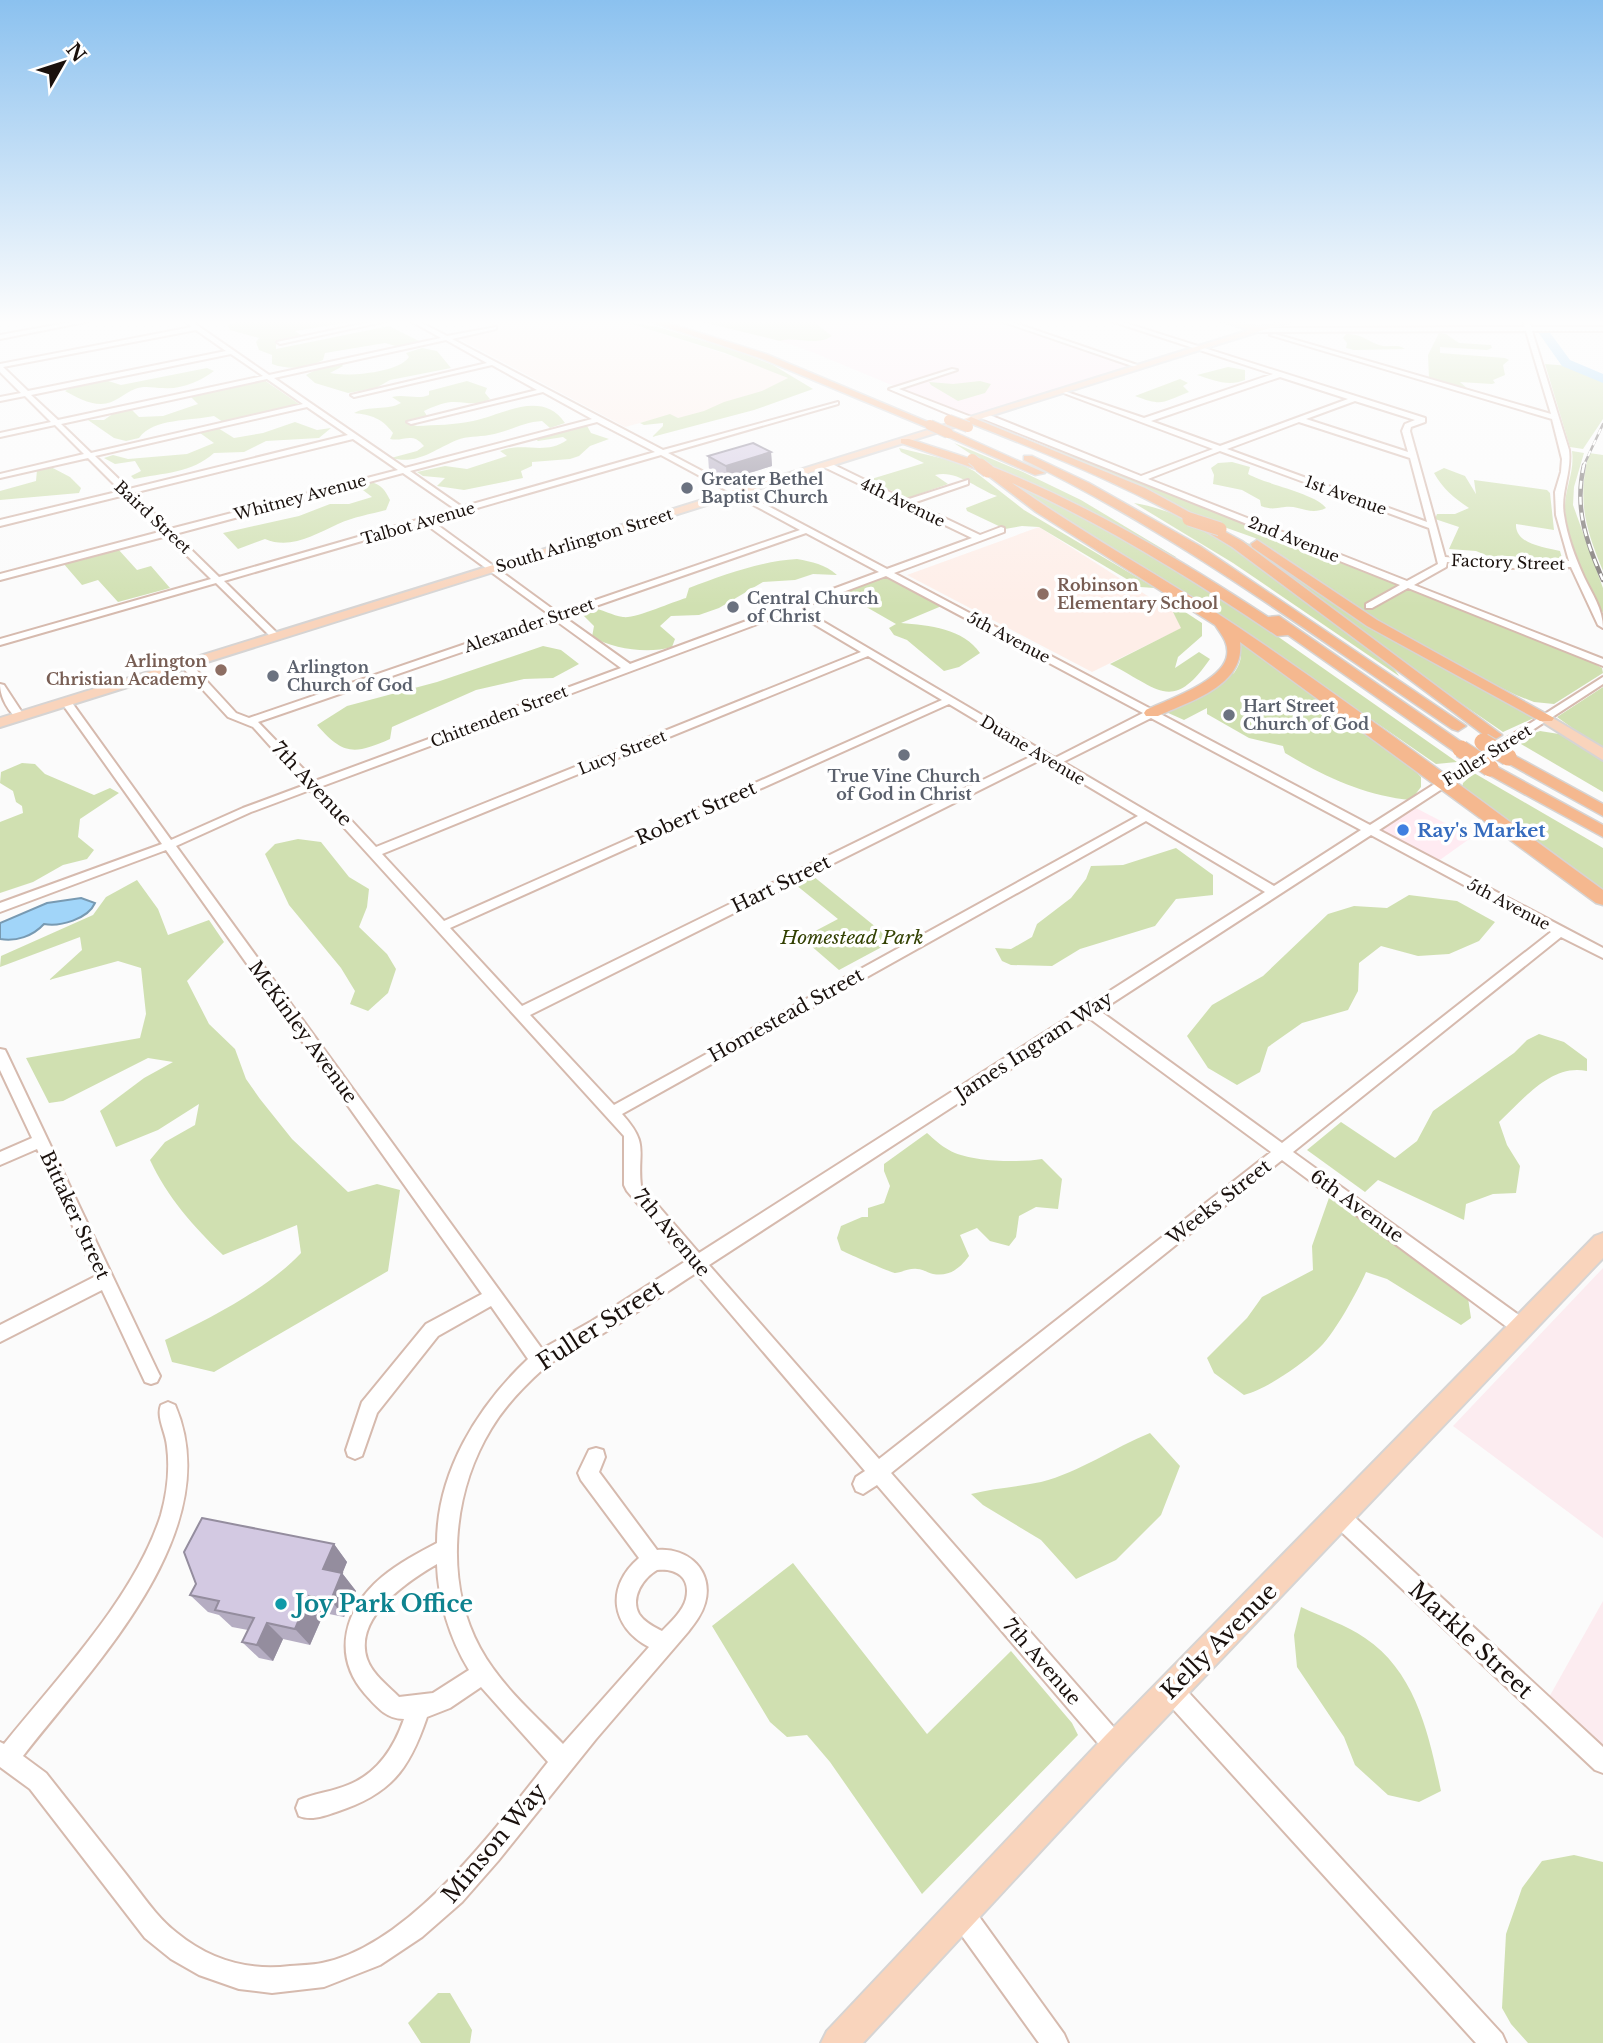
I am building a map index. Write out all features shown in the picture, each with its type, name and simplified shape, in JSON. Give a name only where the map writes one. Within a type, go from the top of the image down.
[{"type":"highway","points":[[901,416],[925,427],[957,425],[1146,504],[1220,528],[1267,549],[1400,640],[1545,718]]},
{"type":"highway","points":[[935,416],[1143,492],[1196,518],[1237,544],[1488,739]]},
{"type":"highway","points":[[957,425],[972,459],[988,471],[1040,509],[1213,617],[1603,899]]},
{"type":"highway","points":[[957,425],[1152,534],[1388,700]]},
{"type":"highway","points":[[957,425],[1066,476],[1147,519],[1603,811]]},
{"type":"highway","points":[[905,441],[997,472],[1115,528],[1199,577],[1490,768],[1603,832]]},
{"type":"highway","points":[[1152,713],[1218,679],[1232,665],[1235,648],[1231,635],[1213,617]]},
{"type":"highway","points":[[1513,754],[1603,803]]},
{"type":"main road","name":"South Arlington Street","points":[[0,723],[984,416]]},
{"type":"main road","points":[[1545,718],[1603,755]]},
{"type":"main road","name":"Kelly Avenue","points":[[839,2043],[1116,1747],[1603,1243]]},
{"type":"street","name":"Baird Street","points":[[48,416],[276,637]]},
{"type":"street","points":[[0,435],[86,416]]},
{"type":"street","points":[[0,476],[259,416]]},
{"type":"street","points":[[325,416],[461,510]]},
{"type":"street","points":[[411,422],[435,416]]},
{"type":"street","name":"5th Avenue","points":[[594,416],[1603,954]]},
{"type":"street","name":"Talbot Avenue","points":[[0,642],[790,416]]},
{"type":"street","name":"2nd Avenue","points":[[942,416],[957,425],[1142,478],[1603,663]]},
{"type":"street","name":"1st Avenue","points":[[1131,416],[1431,526]]},
{"type":"street","points":[[1143,421],[1157,416]]},
{"type":"street","points":[[1142,478],[1305,416]]},
{"type":"street","points":[[1369,606],[1441,568],[1443,559],[1431,526],[1406,430],[1422,420],[1411,416]]},
{"type":"street","points":[[1551,416],[1557,418],[1567,461],[1567,471],[1558,497],[1574,564],[1603,625]]},
{"type":"street","name":"Whitney Avenue","points":[[0,577],[599,419]]},
{"type":"street","points":[[1298,419],[1412,456]]},
{"type":"street","points":[[0,523],[354,436]]},
{"type":"street","name":"4th Avenue","points":[[827,465],[979,538]]},
{"type":"street","points":[[905,503],[965,482]]},
{"type":"street","points":[[426,521],[628,668]]},
{"type":"street","name":"Alexander Street","points":[[250,721],[808,530]]},
{"type":"street","name":"Chittenden Street","points":[[0,908],[167,846],[247,810],[1001,530]]},
{"type":"street","name":"Factory Street","points":[[1443,559],[1510,565],[1574,564]]},
{"type":"street","name":"Duane Avenue","points":[[794,608],[1273,891]]},
{"type":"street","name":"Lucy Street","points":[[375,852],[868,652]]},
{"type":"street","name":"7th Avenue","points":[[186,665],[232,715],[257,725],[612,1112],[633,1139],[632,1185],[635,1191],[1116,1747]]},
{"type":"street","name":"Fuller Street","points":[[1371,830],[1603,680]]},
{"type":"street","points":[[0,687],[20,717]]},
{"type":"street","name":"Robert Street","points":[[442,927],[950,700]]},
{"type":"street","name":"McKinley Avenue","points":[[66,702],[540,1361]]},
{"type":"street","points":[[1055,762],[1152,713]]},
{"type":"street","name":"Hart Street","points":[[521,1013],[1042,755]]},
{"type":"street","name":"Homestead Street","points":[[612,1112],[1145,817]]},
{"type":"street","name":"James Ingram Way","points":[[697,1263],[1371,830]]},
{"type":"street","name":"Weeks Street","points":[[863,1484],[1560,931]]},
{"type":"street","name":"6th Avenue","points":[[1090,1010],[1521,1327]]},
{"type":"street","name":"Bittaker Street","points":[[0,1054],[152,1376]]},
{"type":"street","points":[[0,1159],[40,1141]]},
{"type":"street","name":"Fuller Street","points":[[563,1760],[497,1690],[473,1656],[456,1618],[446,1568],[449,1513],[466,1459],[478,1435],[506,1394],[540,1361],[697,1263]]},
{"type":"street","points":[[0,1334],[105,1280]]},
{"type":"street","points":[[355,1450],[369,1408],[432,1330],[493,1296]]},
{"type":"street","points":[[4,1755],[122,1612],[157,1554],[172,1513],[178,1478],[177,1435],[168,1411]]},
{"type":"street","points":[[596,1457],[588,1473],[653,1561],[638,1571],[629,1585],[626,1604],[630,1619],[640,1630],[665,1644]]},
{"type":"street","name":"Markle Street","points":[[1340,1517],[1603,1762]]},
{"type":"street","points":[[446,1549],[411,1567],[386,1585],[370,1602],[355,1651],[370,1684],[394,1708],[418,1710],[436,1706],[484,1672]]},
{"type":"street","name":"Minson Way","points":[[4,1755],[38,1781],[167,1943],[202,1965],[223,1974],[259,1981],[284,1981],[317,1975],[375,1955],[431,1915],[465,1883],[563,1760],[696,1606],[695,1578],[689,1568],[669,1559],[653,1561]]},
{"type":"street","points":[[1171,1690],[1493,2043]]},
{"type":"street","points":[[307,1808],[338,1801],[373,1787],[394,1767],[409,1741],[418,1710]]},
{"type":"street","points":[[960,1912],[1055,2043]]},
{"type":"shaded area","points":[[605,416],[665,416],[625,427]]},
{"type":"shaded area","points":[[673,416],[707,416],[686,422]]},
{"type":"shaded area","points":[[962,416],[983,416],[971,420]]},
{"type":"shaded area","name":"Robinson Elementary School","points":[[1039,527],[1173,612],[1182,628],[1092,672],[907,575]]},
{"type":"shaded area","points":[[1410,805],[1472,837],[1437,862],[1372,829]]},
{"type":"shaded area","points":[[1603,1268],[1603,1538],[1453,1426]]},
{"type":"shaded area","points":[[1603,1601],[1603,1748],[1548,1699]]},
{"type":"green space","points":[[109,416],[211,416],[173,421],[153,427],[139,438],[126,441],[114,438],[88,420],[104,420]]},
{"type":"green space","points":[[215,416],[247,416],[223,422]]},
{"type":"green space","points":[[372,416],[426,416],[411,420],[410,424],[417,426],[445,425],[489,416],[559,416],[565,423],[550,428],[542,421],[528,423],[496,434],[461,439],[417,458],[401,460],[391,458],[417,451],[424,446],[412,438],[390,439],[393,433]]},
{"type":"green space","points":[[662,416],[730,416],[652,437],[663,423],[640,423]]},
{"type":"green space","points":[[1561,416],[1603,416],[1583,449],[1570,447]]},
{"type":"green space","points":[[989,421],[1586,659],[1602,668],[1603,673],[1554,704],[1534,702],[1516,695],[1443,659],[1353,607],[1255,538],[1210,522]]},
{"type":"green space","points":[[295,422],[317,430],[331,428],[319,438],[266,441],[244,452],[214,453],[187,468],[134,479],[131,476],[141,471],[135,461],[115,464],[104,458],[113,455],[128,459],[187,454],[214,443],[200,433],[218,428],[234,438],[263,433]]},
{"type":"green space","points":[[586,424],[591,433],[609,439],[590,446],[579,456],[570,459],[532,462],[532,466],[521,471],[523,478],[464,490],[437,486],[445,478],[423,476],[417,472],[445,466],[467,469],[507,456],[500,451],[509,448],[559,445],[567,440],[563,437],[538,441],[534,438]]},
{"type":"green space","points":[[954,443],[1081,500],[1176,557],[1172,558],[986,464]]},
{"type":"green space","points":[[899,448],[957,462],[974,471],[1024,510],[1155,588],[1140,587],[1039,527],[1005,529],[967,511],[966,508],[997,496],[959,477],[935,475],[948,484],[908,498],[868,480],[924,463],[901,452]]},
{"type":"green space","points":[[1572,451],[1584,453],[1574,487],[1573,505],[1603,588],[1603,613],[1579,563],[1567,524],[1565,502],[1572,467]]},
{"type":"green space","points":[[1589,453],[1603,455],[1603,571],[1587,527],[1583,500]]},
{"type":"green space","points":[[1232,462],[1250,467],[1248,474],[1256,478],[1312,498],[1326,508],[1310,511],[1290,507],[1268,508],[1261,506],[1260,500],[1242,490],[1213,484],[1214,475],[1211,468],[1218,463]]},
{"type":"green space","points":[[49,466],[70,477],[81,488],[79,493],[0,500],[0,491],[36,481],[37,470]]},
{"type":"green space","points":[[1444,468],[1465,476],[1476,494],[1474,480],[1547,490],[1550,493],[1554,530],[1516,524],[1517,531],[1531,544],[1560,551],[1562,558],[1500,561],[1476,551],[1449,549],[1459,527],[1435,519],[1437,514],[1455,514],[1469,508],[1449,493],[1437,479],[1434,473]]},
{"type":"green space","points":[[1001,477],[1148,550],[1240,610],[1457,762],[1436,764],[1203,603],[1051,512]]},
{"type":"green space","points":[[371,482],[381,486],[388,496],[390,500],[386,510],[350,519],[302,540],[284,543],[265,539],[238,549],[223,533],[299,516],[330,504],[349,504],[372,497],[359,487]]},
{"type":"green space","points":[[1134,503],[1173,514],[1212,533],[1338,622],[1389,664],[1399,676],[1233,563]]},
{"type":"green space","points":[[1229,535],[1263,550],[1534,718],[1503,732],[1411,669]]},
{"type":"green space","points":[[118,549],[137,570],[151,566],[170,588],[118,602],[98,580],[82,585],[63,563]]},
{"type":"green space","points":[[797,559],[823,566],[837,575],[813,574],[795,580],[763,582],[719,608],[699,615],[671,616],[660,626],[675,639],[672,647],[642,650],[601,641],[592,637],[594,626],[581,613],[596,609],[629,617],[686,598],[689,588],[715,578],[756,566]]},
{"type":"green space","points":[[887,575],[944,605],[901,623],[955,633],[965,638],[980,653],[959,667],[944,671],[907,640],[894,635],[889,628],[896,624],[842,593]]},
{"type":"green space","points":[[1179,608],[1202,623],[1202,636],[1178,657],[1175,668],[1199,652],[1210,659],[1185,686],[1174,691],[1164,691],[1110,664],[1181,628],[1173,612]]},
{"type":"green space","points":[[1238,639],[1412,768],[1421,777],[1421,787],[1411,800],[1377,794],[1329,777],[1285,753],[1283,746],[1249,738],[1207,714],[1207,708],[1184,720],[1166,712],[1234,673],[1241,657]]},
{"type":"green space","points":[[543,646],[561,650],[579,664],[553,678],[524,679],[476,690],[392,727],[390,739],[367,748],[358,750],[342,747],[317,725],[347,706],[437,682]]},
{"type":"green space","points":[[1603,687],[1603,750],[1557,717]]},
{"type":"green space","points":[[1540,731],[1559,734],[1603,761],[1603,792],[1521,744],[1527,736]]},
{"type":"green space","points":[[22,763],[35,764],[45,774],[94,795],[110,788],[119,793],[80,819],[78,837],[94,850],[87,859],[63,865],[33,882],[0,893],[0,822],[23,813],[13,791],[0,783],[1,772]]},
{"type":"green space","points":[[1474,773],[1603,848],[1603,891],[1462,788],[1463,783]]},
{"type":"green space","points":[[298,839],[321,842],[349,877],[369,889],[367,907],[359,927],[387,954],[396,969],[388,993],[368,1011],[350,1004],[355,991],[341,968],[289,905],[265,854],[275,844]]},
{"type":"green space","points":[[1176,848],[1213,875],[1213,895],[1176,899],[1155,926],[1080,949],[1052,966],[1011,965],[1002,961],[995,948],[1011,949],[1032,937],[1037,924],[1071,898],[1086,879],[1091,866],[1123,865]]},
{"type":"green space","name":"Homestead Park","points":[[813,876],[893,941],[839,970],[802,938],[838,919],[796,885]]},
{"type":"green space","points":[[137,880],[158,909],[168,935],[209,920],[224,942],[187,981],[209,1024],[235,1049],[246,1079],[292,1139],[348,1192],[377,1184],[400,1190],[388,1271],[214,1372],[172,1362],[165,1340],[237,1302],[287,1266],[301,1253],[297,1225],[223,1255],[182,1211],[164,1187],[150,1160],[165,1142],[195,1125],[199,1104],[158,1130],[116,1147],[100,1111],[144,1078],[173,1062],[148,1058],[63,1101],[49,1103],[26,1058],[140,1038],[146,1014],[141,968],[118,961],[49,980],[82,950],[80,937],[0,967],[1,956],[93,915],[106,897]]},
{"type":"green space","points":[[1409,895],[1457,901],[1495,922],[1479,941],[1449,954],[1418,956],[1381,946],[1359,963],[1358,991],[1348,1010],[1302,1023],[1268,1047],[1260,1072],[1237,1085],[1208,1068],[1187,1036],[1212,1005],[1263,976],[1328,914],[1354,906],[1387,908]]},
{"type":"green space","points":[[1539,1034],[1564,1042],[1587,1059],[1587,1071],[1561,1072],[1550,1078],[1528,1094],[1499,1122],[1507,1145],[1520,1166],[1516,1193],[1493,1194],[1466,1204],[1464,1220],[1378,1180],[1365,1192],[1307,1150],[1341,1122],[1395,1158],[1417,1141],[1433,1111],[1514,1053],[1527,1040]]},
{"type":"green space","points":[[927,1133],[946,1148],[968,1157],[1008,1161],[1042,1159],[1062,1179],[1058,1209],[1036,1207],[1019,1216],[1016,1237],[1009,1246],[990,1241],[977,1228],[960,1235],[969,1256],[958,1268],[945,1274],[914,1269],[895,1273],[841,1250],[837,1238],[841,1226],[868,1217],[868,1208],[884,1203],[890,1186],[884,1164]]},
{"type":"green space","points":[[1330,1195],[1468,1298],[1471,1318],[1461,1325],[1387,1279],[1366,1272],[1344,1314],[1323,1344],[1282,1376],[1244,1395],[1214,1373],[1207,1358],[1247,1318],[1262,1297],[1313,1270],[1312,1246]]},
{"type":"green space","points":[[1150,1433],[1180,1466],[1161,1515],[1116,1560],[1076,1579],[1041,1540],[983,1505],[971,1494],[1055,1478]]},
{"type":"green space","points":[[793,1563],[927,1734],[1011,1651],[1072,1723],[1078,1735],[922,1894],[830,1762],[807,1735],[787,1737],[770,1722],[712,1626]]},
{"type":"green space","points":[[1301,1607],[1365,1638],[1397,1668],[1418,1706],[1441,1791],[1419,1802],[1388,1795],[1355,1765],[1344,1737],[1297,1667],[1294,1635]]},
{"type":"green space","points":[[1574,1855],[1603,1862],[1603,2043],[1528,2043],[1511,2024],[1502,2008],[1506,1934],[1522,1888],[1542,1861]]},
{"type":"green space","points":[[438,1993],[450,1993],[472,2030],[470,2043],[421,2043],[408,2023]]},
{"type":"water","points":[[81,898],[95,903],[80,917],[65,923],[44,924],[35,932],[18,939],[0,939],[0,923],[47,903]]},
{"type":"building","points":[[753,443],[771,452],[726,466],[708,456]]},
{"type":"building","name":"Joy Park Office","points":[[202,1518],[334,1544],[323,1569],[342,1573],[331,1600],[309,1596],[295,1629],[267,1623],[257,1645],[242,1642],[254,1618],[215,1610],[219,1601],[190,1595],[196,1584],[184,1552]]},
{"type":"railway","points":[[1583,467],[1603,424]]},
{"type":"railway","points":[[1584,465],[1580,495],[1583,524],[1603,580]]},
{"type":"place","name":"Greater Bethel Baptist Church","points":[[687,488]]},
{"type":"place","name":"Robinson Elementary School","points":[[1043,594]]},
{"type":"place","name":"Central Church of Christ","points":[[733,607]]},
{"type":"place","name":"Arlington Christian Academy","points":[[221,670]]},
{"type":"place","name":"Arlington Church of God","points":[[273,676]]},
{"type":"place","name":"Hart Street Church of God","points":[[1229,715]]},
{"type":"place","name":"True Vine Church of God in Christ","points":[[904,755]]},
{"type":"place","name":"Ray's Market","points":[[1403,830]]},
{"type":"place","name":"Joy Park Office","points":[[281,1604]]}]
